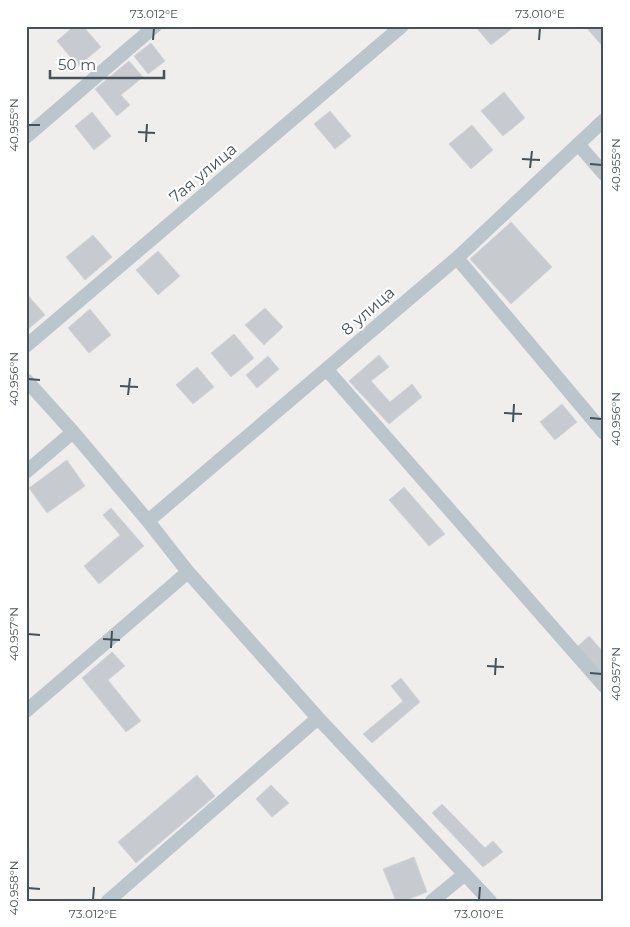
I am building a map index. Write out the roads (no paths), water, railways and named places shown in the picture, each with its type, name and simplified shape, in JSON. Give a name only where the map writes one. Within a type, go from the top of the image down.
[{"type":"street","points":[[26,137],[155,26]]},
{"type":"street","name":"7ая улица","points":[[26,346],[402,26]]},
{"type":"street","name":"8 улица","points":[[148,520],[328,370],[457,258],[604,120]]},
{"type":"street","points":[[578,144],[604,174]]},
{"type":"street","points":[[457,258],[604,433]]},
{"type":"street","points":[[328,370],[604,686]]},
{"type":"street","points":[[26,380],[148,520],[188,572],[318,718],[490,901]]},
{"type":"street","points":[[26,472],[73,432]]},
{"type":"street","points":[[26,712],[188,572]]},
{"type":"street","points":[[108,901],[318,718]]},
{"type":"street","points":[[432,901],[465,874]]}]
